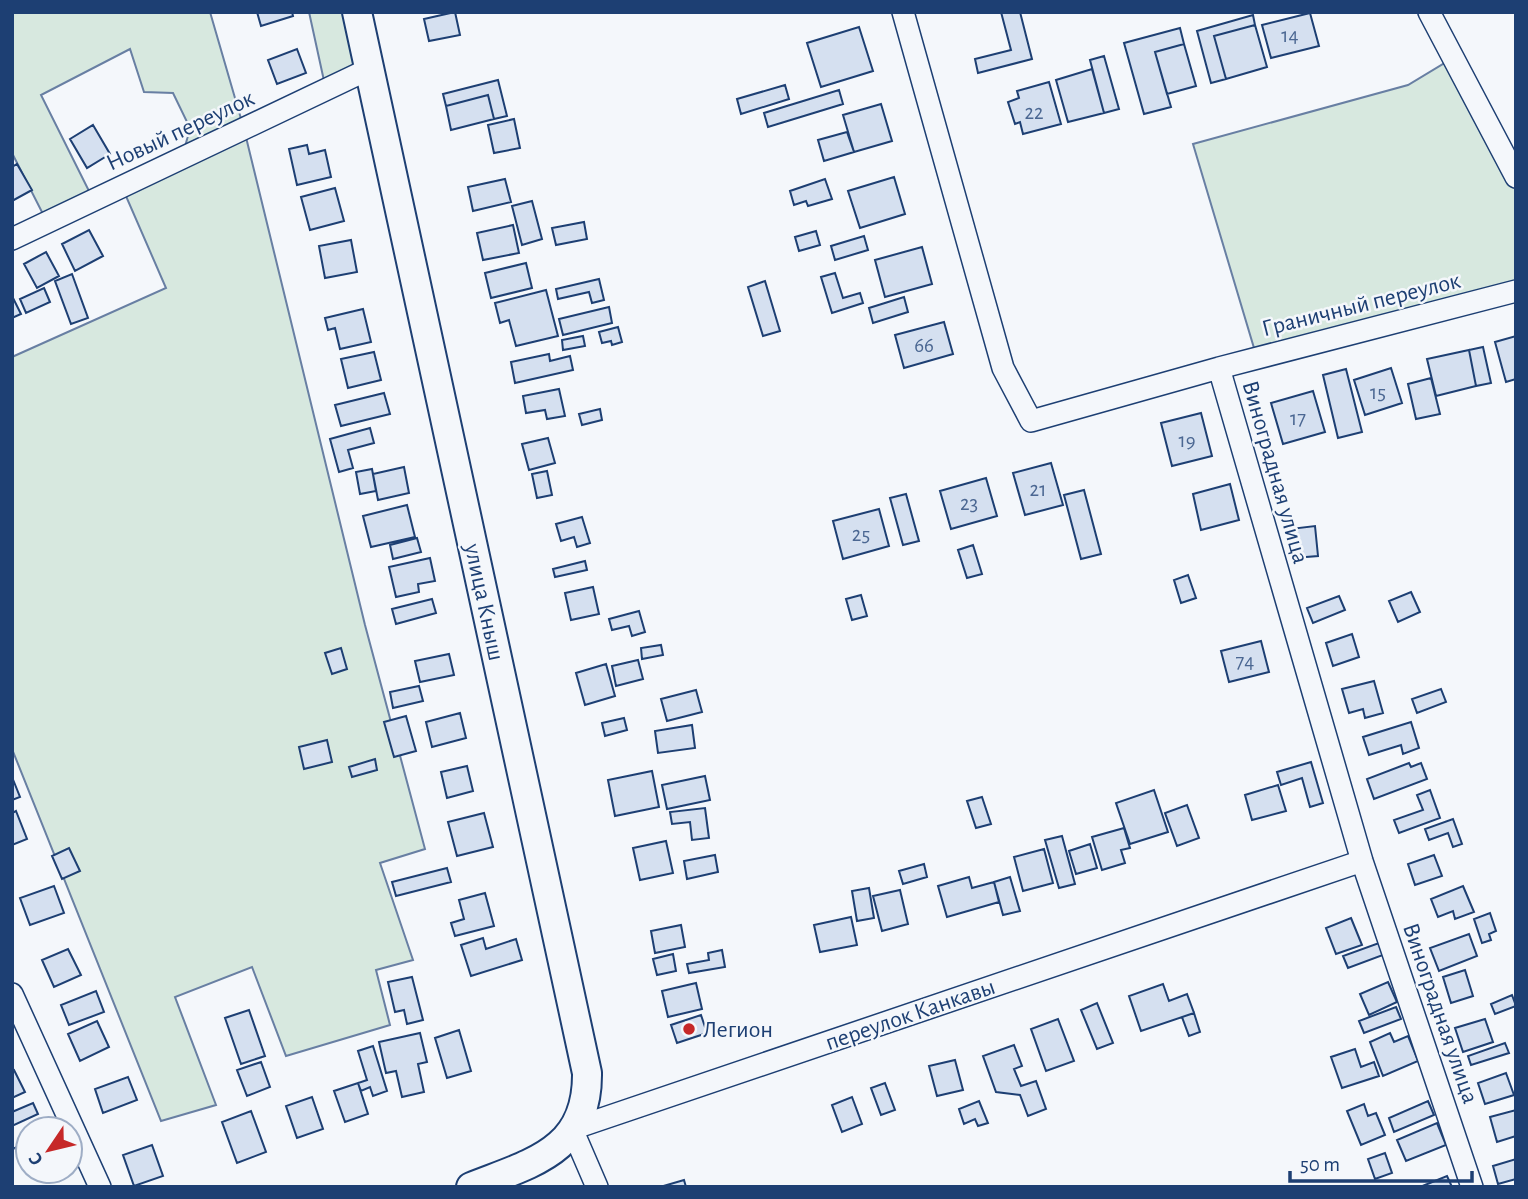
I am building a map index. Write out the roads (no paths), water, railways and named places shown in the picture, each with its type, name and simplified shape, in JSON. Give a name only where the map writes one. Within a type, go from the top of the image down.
[{"type":"street","name":"улица Кныш","points":[[358,12],[587,1073],[584,1105],[572,1129]]},
{"type":"street","name":"Виноградная улица","points":[[903,12],[1003,368],[1031,421],[1219,368],[1362,861],[1472,1187]]},
{"type":"street","points":[[1429,12],[1516,177]]},
{"type":"street","name":"Новый переулок","points":[[12,239],[369,69]]},
{"type":"street","name":"Граничный переулок","points":[[1219,368],[1516,291]]},
{"type":"street","name":"переулок Канкавы","points":[[471,1187],[550,1154],[563,1143],[572,1129],[1362,861]]},
{"type":"street","points":[[12,994],[100,1187]]},
{"type":"street","points":[[572,1129],[597,1187]]},
{"type":"place","name":"Легион","points":[[689,1029]]}]
